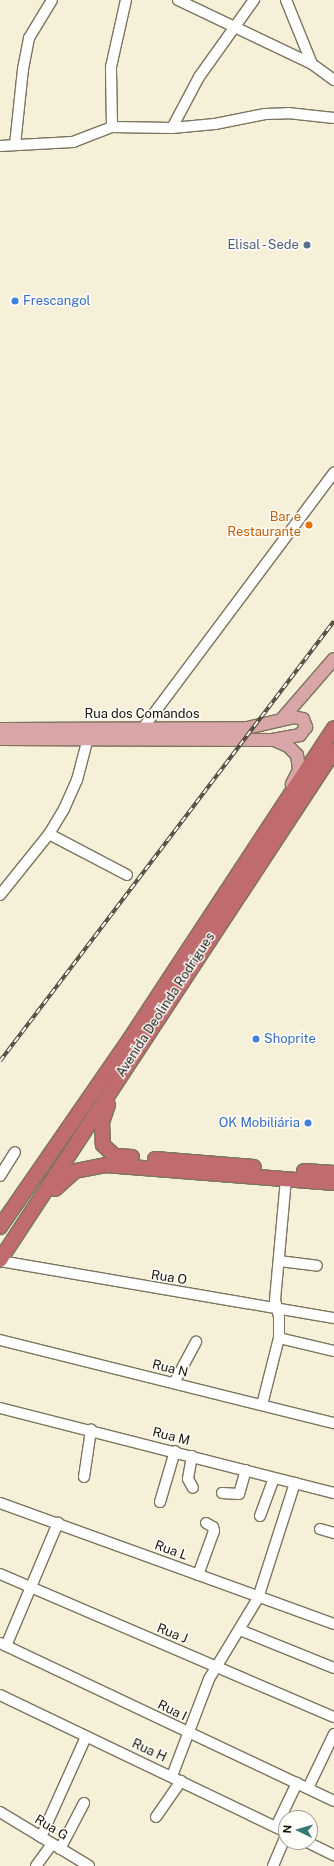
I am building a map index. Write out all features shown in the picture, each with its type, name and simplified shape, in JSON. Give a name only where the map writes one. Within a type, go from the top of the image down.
[{"type":"highway","name":"Avenida Deolinda Rodrigues","points":[[2,1219],[129,1040],[334,728]]},
{"type":"highway","name":"Avenida Deolinda Rodrigues","points":[[0,1261],[334,751]]},
{"type":"highway","points":[[116,1084],[101,1131],[103,1146],[112,1155],[334,1173]]},
{"type":"highway","points":[[24,1226],[66,1178],[75,1171],[94,1165],[286,1178],[334,1183]]},
{"type":"main road","points":[[282,719],[334,659]]},
{"type":"main road","name":"Rua dos Comandos","points":[[0,729],[252,728],[282,719],[303,719],[306,722],[304,733],[272,740],[88,738],[0,739]]},
{"type":"main road","points":[[272,740],[292,749],[299,762],[298,770],[274,819]]},
{"type":"street","points":[[15,146],[23,69],[29,38],[52,0]]},
{"type":"street","points":[[112,127],[111,67],[126,0]]},
{"type":"street","points":[[178,0],[312,64],[334,80]]},
{"type":"street","points":[[172,128],[199,77],[233,26],[254,0]]},
{"type":"street","points":[[286,0],[312,64]]},
{"type":"street","points":[[0,146],[77,141],[112,127],[172,128],[215,124],[265,114],[288,112],[334,118]]},
{"type":"street","points":[[143,728],[334,473]]},
{"type":"street","points":[[0,895],[49,834],[72,794],[88,738]]},
{"type":"street","points":[[49,834],[127,875]]},
{"type":"street","points":[[0,1176],[15,1152]]},
{"type":"street","points":[[262,1405],[279,1338],[277,1308],[279,1261],[286,1178]]},
{"type":"street","name":"Rua O","points":[[0,1261],[334,1318]]},
{"type":"street","points":[[279,1261],[317,1266]]},
{"type":"street","points":[[279,1338],[334,1351]]},
{"type":"street","name":"Rua N","points":[[0,1340],[334,1423]]},
{"type":"street","points":[[174,1383],[196,1342]]},
{"type":"street","name":"Rua M","points":[[0,1408],[175,1451],[295,1484],[334,1493]]},
{"type":"street","points":[[84,1477],[91,1430]]},
{"type":"street","points":[[160,1502],[175,1451]]},
{"type":"street","points":[[192,1456],[188,1479],[193,1488]]},
{"type":"street","points":[[222,1493],[239,1494],[246,1470]]},
{"type":"street","points":[[260,1516],[274,1478]]},
{"type":"street","points":[[172,1776],[216,1666],[240,1630],[258,1598],[295,1484]]},
{"type":"street","name":"Rua L","points":[[0,1503],[58,1523],[258,1598],[334,1624]]},
{"type":"street","points":[[3,1645],[58,1523]]},
{"type":"street","points":[[198,1575],[214,1531],[213,1527],[206,1523]]},
{"type":"street","points":[[320,1529],[334,1534]]},
{"type":"street","name":"Rua J","points":[[0,1574],[101,1620],[216,1666],[334,1717]]},
{"type":"street","points":[[240,1630],[334,1668]]},
{"type":"street","name":"Rua I","points":[[3,1645],[334,1801]]},
{"type":"street","name":"Rua H","points":[[0,1695],[276,1827]]},
{"type":"street","points":[[308,1788],[330,1758],[334,1734]]},
{"type":"street","points":[[41,1837],[86,1737]]},
{"type":"street","points":[[156,1817],[181,1781]]},
{"type":"street","points":[[276,1827],[296,1783]]},
{"type":"street","points":[[36,1866],[56,1846],[84,1803]]},
{"type":"street","name":"Rua G","points":[[0,1812],[89,1866]]},
{"type":"street","points":[[318,1847],[334,1855]]},
{"type":"street","points":[[273,1866],[280,1850]]},
{"type":"railway","points":[[0,1061],[334,621]]},
{"type":"place","name":"Elisal - Sede","points":[[307,245]]},
{"type":"place","name":"Frescangol","points":[[15,301]]},
{"type":"place","name":"Bar e Restaurante","points":[[309,525]]},
{"type":"place","name":"Shoprite","points":[[256,1039]]},
{"type":"place","name":"OK Mobiliária","points":[[308,1123]]}]
